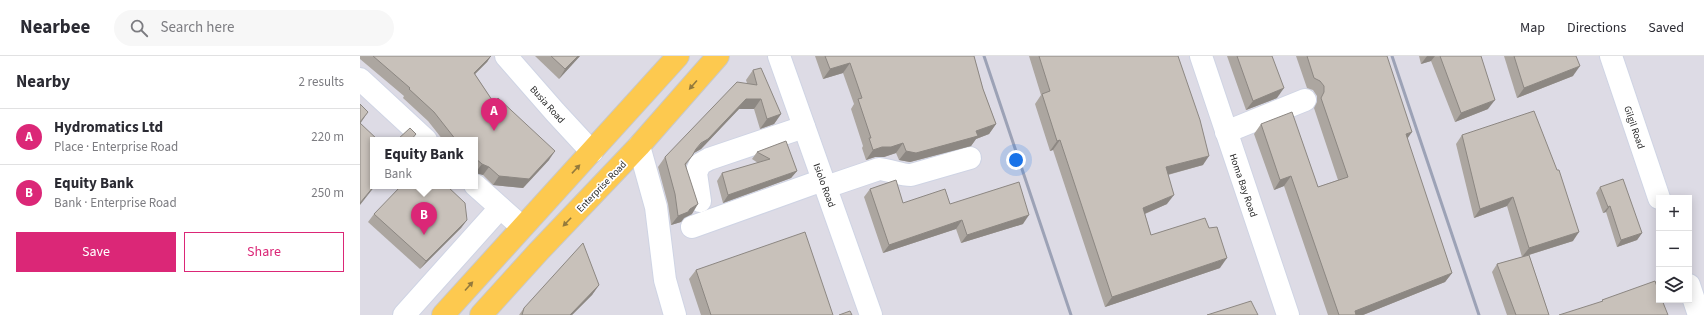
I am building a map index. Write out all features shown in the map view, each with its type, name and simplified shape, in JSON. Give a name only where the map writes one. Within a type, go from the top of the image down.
[{"type":"main road","points":[[443,315],[678,56]]},
{"type":"main road","name":"Enterprise Road","points":[[481,315],[539,251],[639,146],[718,56]]},
{"type":"lane","name":"Busia Road","points":[[506,56],[554,112],[592,152]]},
{"type":"lane","name":"Isiolo Road","points":[[779,56],[871,315]]},
{"type":"lane","name":"Homa Bay Road","points":[[1201,56],[1288,315]]},
{"type":"lane","name":"Gilgil Road","points":[[1611,56],[1658,195]]},
{"type":"lane","points":[[360,79],[423,137]]},
{"type":"lane","points":[[1226,132],[1305,100]]},
{"type":"lane","points":[[700,201],[696,174],[700,164],[709,159],[804,127]]},
{"type":"lane","points":[[639,146],[656,207],[665,280],[675,315]]},
{"type":"lane","points":[[692,227],[825,184],[879,169],[887,169],[902,175],[911,175],[970,158]]},
{"type":"lane","points":[[478,188],[522,227]]},
{"type":"lane","points":[[404,315],[500,208]]},
{"type":"lane","points":[[1692,294],[1699,315]]},
{"type":"shaded area","points":[[360,56],[1704,56],[1704,315],[360,315]]},
{"type":"building","points":[[373,56],[491,56],[474,73],[494,103],[498,98],[555,151],[529,179],[499,176],[489,167],[478,161],[478,137],[454,137],[434,112],[409,89],[410,88]]},
{"type":"building","points":[[551,56],[578,56],[565,69]]},
{"type":"building","points":[[825,56],[974,56],[983,89],[996,124],[976,131],[978,136],[916,153],[906,151],[903,143],[873,150],[869,138],[871,138],[858,99],[862,98],[850,63],[830,69]]},
{"type":"building","points":[[1039,56],[1178,56],[1200,120],[1209,156],[1166,167],[1174,195],[1143,208],[1151,235],[1205,218],[1209,228],[1217,227],[1227,258],[1112,297],[1060,140],[1057,141],[1042,94],[1050,91]]},
{"type":"building","points":[[1237,56],[1272,56],[1284,88],[1253,101]]},
{"type":"building","points":[[1307,56],[1387,56],[1412,132],[1406,134],[1452,273],[1355,311],[1356,315],[1339,315],[1291,176],[1280,180],[1261,124],[1292,112],[1318,187],[1348,177],[1321,98],[1324,92],[1324,86],[1320,81],[1314,78]]},
{"type":"building","points":[[1440,56],[1481,56],[1495,100],[1461,113]]},
{"type":"building","points":[[1514,56],[1576,56],[1580,66],[1524,88]]},
{"type":"building","points":[[761,68],[781,114],[767,119],[761,99],[746,99],[708,139],[701,143],[685,164],[698,204],[688,212],[678,216],[675,194],[665,157],[737,82],[757,85],[753,70]]},
{"type":"building","points":[[360,104],[368,112],[360,122]]},
{"type":"building","points":[[1534,111],[1557,170],[1559,170],[1579,232],[1529,248],[1513,197],[1480,209],[1462,135]]},
{"type":"building","points":[[360,123],[375,137],[370,137],[370,189],[372,189],[360,203]]},
{"type":"building","points":[[410,128],[416,134],[414,137],[400,137]]},
{"type":"building","points":[[786,141],[797,171],[728,195],[722,173],[770,159],[757,152]]},
{"type":"building","points":[[1623,179],[1642,233],[1621,240],[1610,206],[1608,207],[1600,187]]},
{"type":"building","points":[[896,180],[903,203],[945,189],[950,204],[1019,182],[1029,215],[967,235],[962,220],[889,245],[870,189]]},
{"type":"building","points":[[398,189],[450,189],[465,203],[467,220],[426,261],[374,214]]},
{"type":"building","points":[[805,232],[833,315],[711,315],[696,270]]},
{"type":"building","points":[[583,243],[599,285],[570,315],[522,315],[524,308]]},
{"type":"building","points":[[1529,255],[1549,315],[1516,315],[1497,264]]},
{"type":"building","points":[[1655,281],[1656,303],[1663,303],[1668,315],[1559,315],[1603,301],[1602,300]]},
{"type":"building","points":[[1251,301],[1258,315],[1207,315]]},
{"type":"building","points":[[850,311],[852,315],[839,315]]},
{"type":"railway","points":[[984,56],[1071,315]]},
{"type":"railway","points":[[1392,56],[1479,315]]},
{"type":"place","name":"Hydromatics Ltd","points":[[494,131]]},
{"type":"place","name":"Equity Bank","points":[[424,235]]}]
